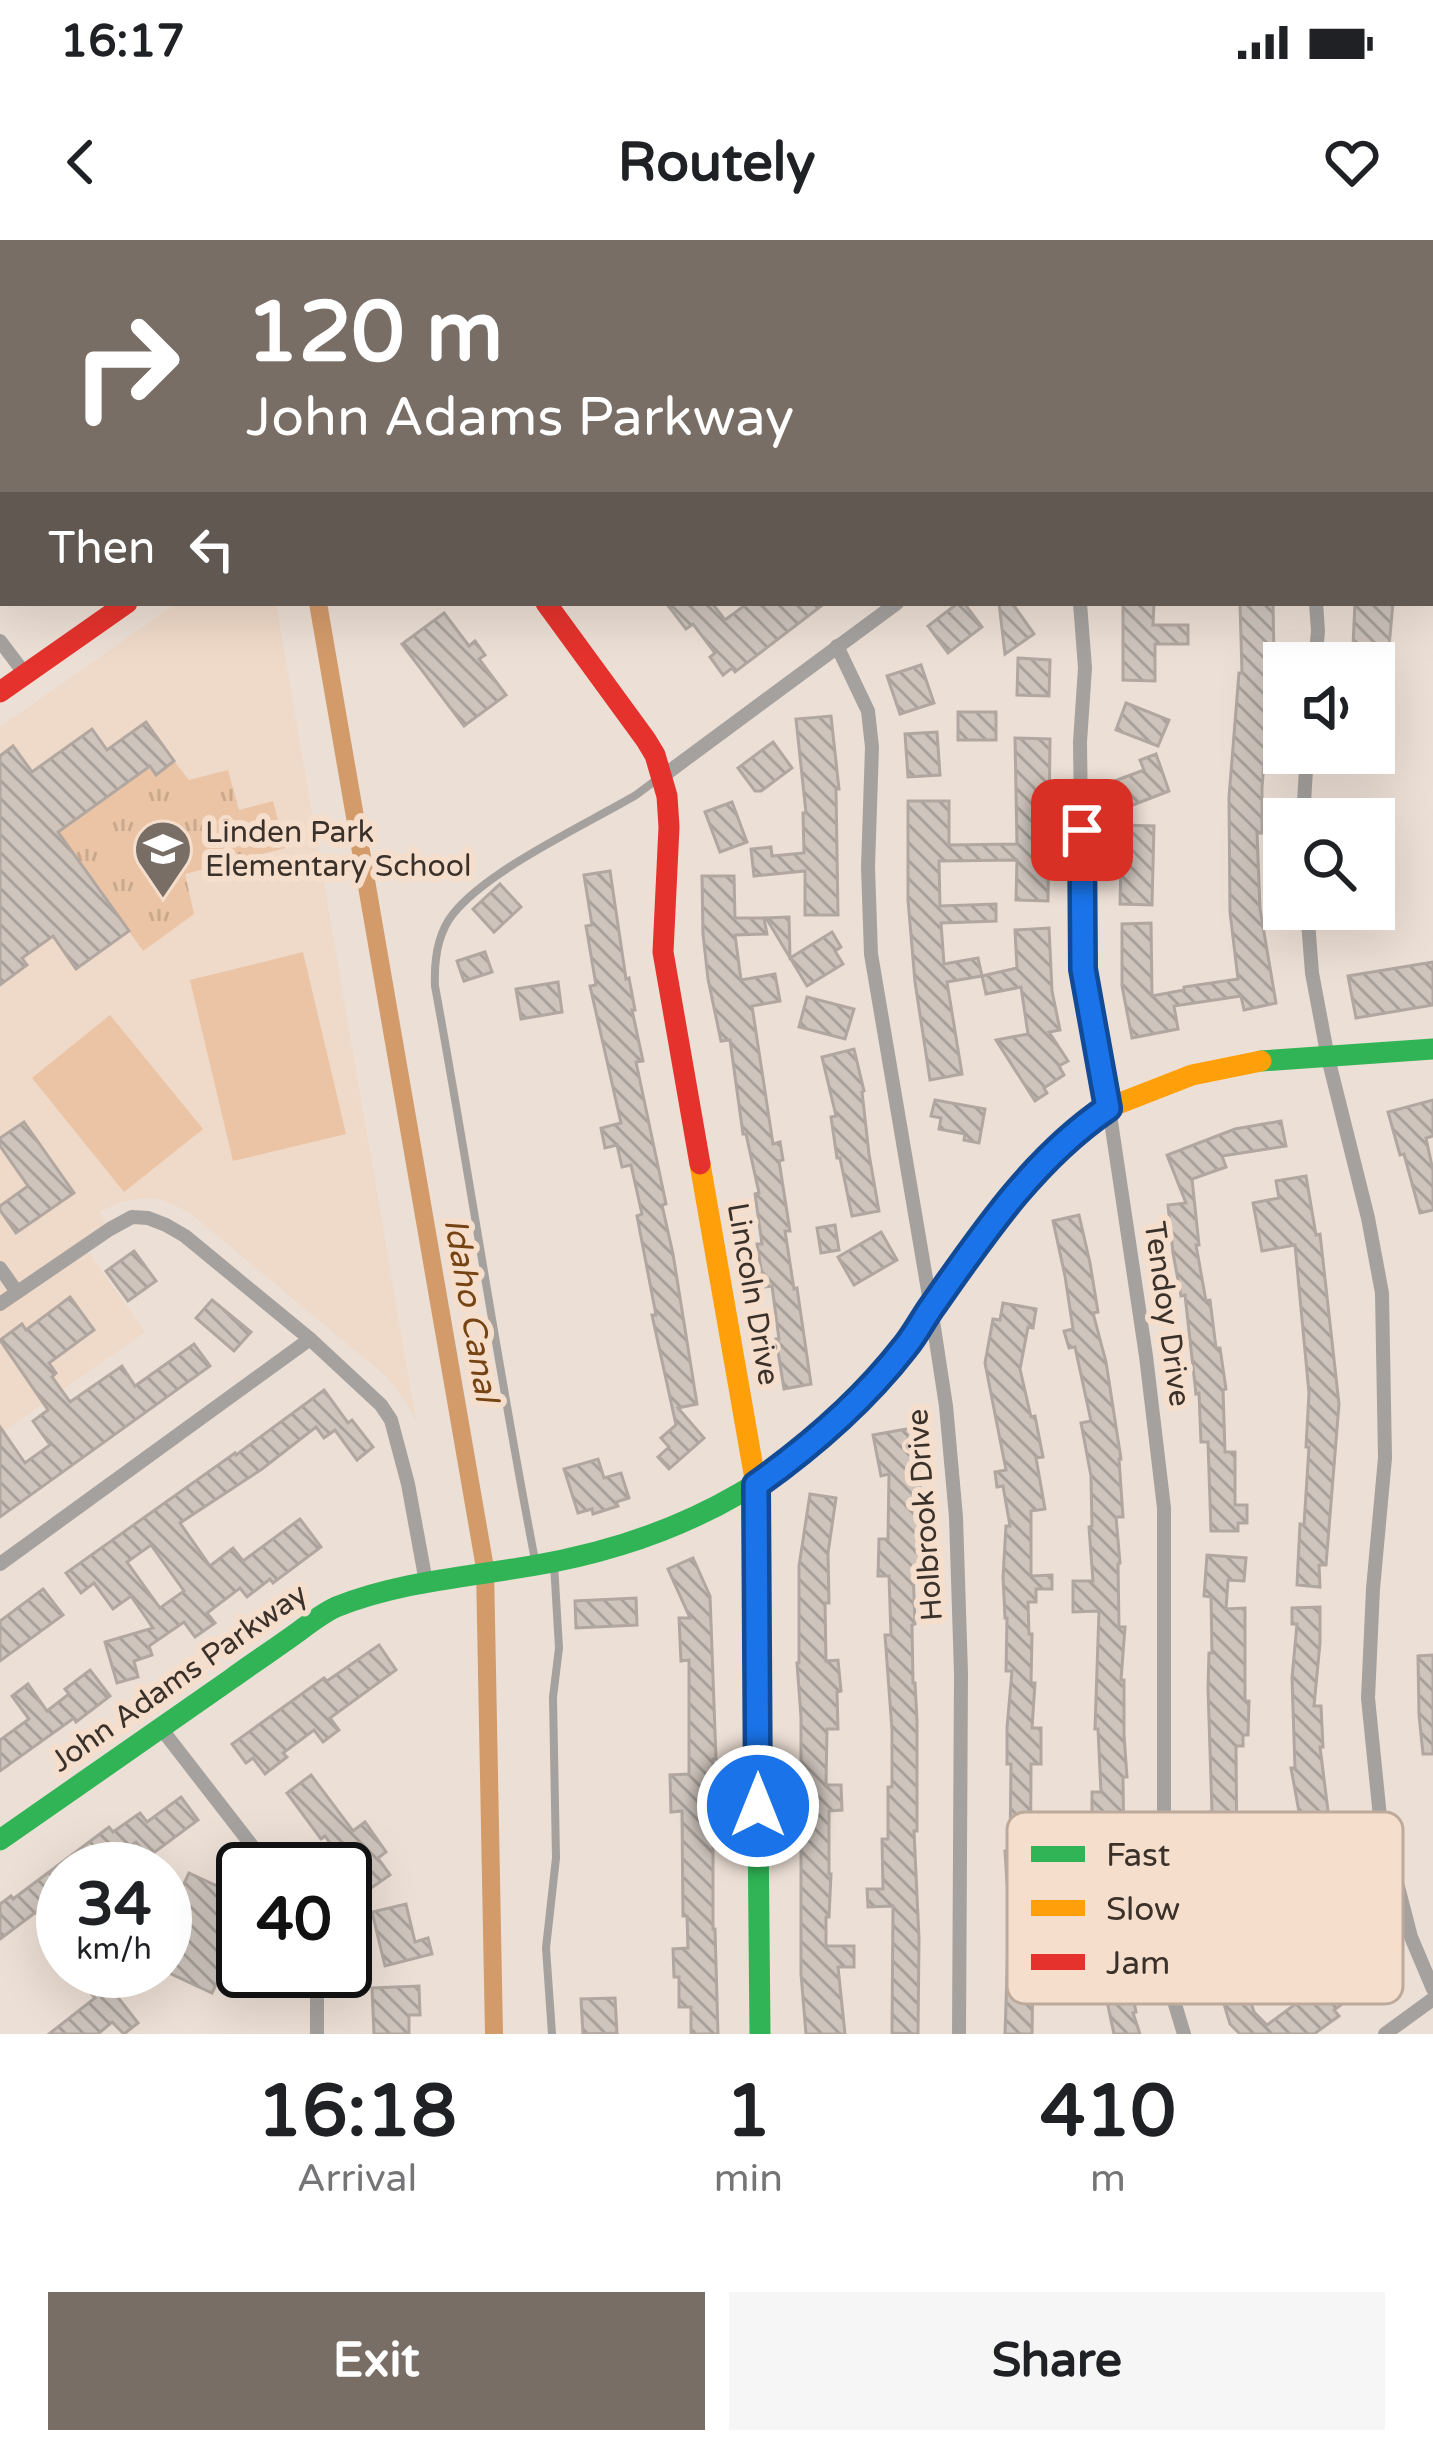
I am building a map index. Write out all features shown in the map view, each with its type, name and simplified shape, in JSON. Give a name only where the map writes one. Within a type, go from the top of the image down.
[{"type":"street","points":[[0,692],[123,606]]},
{"type":"street","name":"Lincoln Drive","points":[[548,606],[646,740],[662,776],[669,827],[663,952],[756,1485],[760,2034]]},
{"type":"street","points":[[662,776],[893,606]]},
{"type":"street","name":"Tendoy Drive","points":[[1080,606],[1085,668],[1080,742],[1083,969],[1146,1356],[1164,1508],[1164,1812]]},
{"type":"street","points":[[1316,606],[1317,642]]},
{"type":"street","points":[[0,641],[26,674]]},
{"type":"street","name":"Holbrook Drive","points":[[837,646],[868,711],[871,953],[932,1308],[956,1517],[961,1673],[959,2034]]},
{"type":"street","points":[[1309,930],[1328,1058],[1382,1293],[1385,1458],[1368,1698],[1379,1812]]},
{"type":"street","name":"John Adams Parkway","points":[[0,1840],[331,1609],[370,1594],[545,1564],[631,1543],[756,1485],[851,1407],[906,1346],[1012,1197],[1047,1156],[1108,1108],[1200,1073],[1433,1049]]},
{"type":"street","points":[[0,1304],[132,1217],[148,1218],[185,1236],[310,1339],[391,1420],[426,1582]]},
{"type":"street","points":[[0,1268],[17,1292]]},
{"type":"street","points":[[0,1564],[310,1339]]},
{"type":"street","points":[[160,1726],[249,1842]]},
{"type":"street","points":[[1403,1905],[1433,1989]]},
{"type":"street","points":[[317,1998],[317,2034]]},
{"type":"street","points":[[1385,2034],[1433,1999]]},
{"type":"street","name":"Tendoy Drive","points":[[1175,2004],[1184,2034]]},
{"type":"lane","points":[[552,2034],[545,1948],[556,1858],[553,1697],[559,1648],[545,1564],[507,1412],[434,964],[452,915],[474,893],[662,776]]},
{"type":"shaded area","name":"Linden Park Elementary School","points":[[173,606],[277,606],[416,1421],[387,1377],[190,1213],[149,1198],[123,1201],[99,1212],[110,1229],[84,1246],[145,1332],[0,1434],[0,727]]},
{"type":"green space","points":[[174,761],[189,780],[228,770],[239,810],[273,801],[285,848],[185,874],[194,914],[143,951],[58,832],[150,766],[156,774]]},
{"type":"green space","points":[[303,952],[346,1134],[233,1161],[190,980]]},
{"type":"green space","points":[[110,1015],[203,1129],[124,1192],[32,1078]]},
{"type":"building","points":[[668,606],[714,606],[725,620],[744,606],[821,606],[735,672],[732,668],[723,675],[710,657],[715,653],[693,624],[686,629]]},
{"type":"building","points":[[954,606],[966,606],[982,627],[948,653],[928,626]]},
{"type":"building","points":[[999,606],[1014,606],[1034,634],[1005,654]]},
{"type":"building","points":[[1123,606],[1154,606],[1153,625],[1188,625],[1188,644],[1155,644],[1155,681],[1123,680]]},
{"type":"building","points":[[1240,606],[1273,606],[1274,642],[1263,642],[1262,833],[1257,833],[1260,909],[1276,1003],[1244,1010],[1241,996],[1174,1006],[1178,1029],[1132,1038],[1122,986],[1122,924],[1151,923],[1152,996],[1238,979],[1230,912],[1229,797]]},
{"type":"building","points":[[1355,606],[1393,606],[1389,642],[1353,642]]},
{"type":"building","points":[[444,613],[469,646],[475,641],[485,655],[479,659],[506,695],[464,726],[402,644]]},
{"type":"building","points":[[1018,658],[1050,660],[1049,696],[1017,695]]},
{"type":"building","points":[[921,665],[934,703],[900,714],[887,676]]},
{"type":"building","points":[[1126,703],[1169,720],[1158,746],[1116,730]]},
{"type":"building","points":[[958,712],[996,712],[996,740],[958,740]]},
{"type":"building","points":[[831,716],[839,789],[838,915],[805,915],[805,871],[754,876],[751,849],[771,847],[772,856],[804,853],[806,813],[796,719]]},
{"type":"building","points":[[146,722],[174,761],[156,775],[150,766],[58,832],[129,931],[76,969],[53,936],[22,958],[27,965],[0,985],[0,756],[13,746],[32,772],[92,729],[107,750]]},
{"type":"building","points":[[937,732],[940,775],[908,777],[905,734]]},
{"type":"building","points":[[1015,738],[1050,739],[1048,901],[1016,900],[1017,860],[939,861],[940,906],[996,904],[996,921],[941,923],[944,964],[978,958],[982,976],[947,982],[962,1074],[930,1080],[908,900],[908,801],[949,801],[949,845],[1017,844]]},
{"type":"building","points":[[773,742],[792,768],[755,791],[738,768]]},
{"type":"building","points":[[1156,754],[1169,791],[1125,808],[1114,781],[1144,770],[1140,760]]},
{"type":"building","points":[[732,802],[747,842],[720,852],[705,812]]},
{"type":"building","points":[[1122,825],[1154,826],[1152,905],[1120,904]]},
{"type":"building","points":[[610,871],[643,1061],[636,1062],[666,1204],[662,1205],[697,1404],[678,1408],[704,1438],[669,1469],[658,1457],[669,1447],[661,1438],[676,1425],[652,1315],[656,1315],[637,1216],[642,1214],[631,1165],[622,1167],[617,1145],[605,1148],[601,1128],[621,1123],[590,986],[596,985],[584,875]]},
{"type":"building","points":[[702,876],[734,876],[735,918],[764,918],[767,934],[735,935],[741,980],[775,974],[780,1001],[752,1006],[773,1144],[780,1142],[783,1160],[779,1161],[790,1231],[785,1231],[811,1384],[784,1389],[772,1286],[764,1287],[757,1244],[762,1244],[755,1194],[759,1193],[743,1134],[730,1040],[721,1041],[708,979]]},
{"type":"building","points":[[500,884],[521,907],[494,932],[473,909]]},
{"type":"building","points":[[789,917],[790,958],[766,918]]},
{"type":"building","points":[[1049,928],[1052,991],[1060,1030],[1049,1032],[1068,1061],[1059,1066],[1064,1075],[1044,1088],[1047,1093],[1035,1101],[996,1040],[1028,1034],[1021,987],[986,994],[982,976],[1017,968],[1015,930]]},
{"type":"building","points":[[832,932],[841,947],[835,951],[843,964],[807,986],[790,958]]},
{"type":"building","points":[[485,952],[492,972],[464,981],[457,961]]},
{"type":"building","points":[[1433,962],[1433,1005],[1356,1018],[1348,976]]},
{"type":"building","points":[[558,982],[562,1012],[521,1019],[516,989]]},
{"type":"building","points":[[807,997],[854,1009],[845,1039],[799,1027]]},
{"type":"building","points":[[854,1049],[879,1211],[852,1216],[837,1158],[831,1117],[836,1116],[822,1057]]},
{"type":"building","points":[[935,1100],[985,1109],[979,1143],[964,1140],[965,1134],[939,1129],[941,1118],[931,1116]]},
{"type":"building","points":[[1433,1100],[1433,1136],[1426,1138],[1433,1171],[1433,1210],[1420,1213],[1388,1112]]},
{"type":"building","points":[[1281,1121],[1286,1146],[1222,1156],[1226,1167],[1192,1179],[1196,1245],[1226,1389],[1225,1452],[1235,1452],[1235,1505],[1247,1505],[1247,1523],[1238,1523],[1238,1531],[1211,1531],[1208,1442],[1201,1442],[1199,1393],[1168,1205],[1186,1203],[1167,1155],[1235,1129]]},
{"type":"building","points":[[24,1122],[74,1193],[16,1233],[0,1206],[28,1186],[0,1146],[0,1138]]},
{"type":"building","points":[[1306,1176],[1316,1235],[1320,1234],[1339,1404],[1326,1565],[1319,1565],[1320,1587],[1297,1585],[1309,1393],[1295,1245],[1262,1251],[1253,1203],[1279,1198],[1276,1181]]},
{"type":"building","points":[[1079,1215],[1121,1459],[1123,1517],[1116,1517],[1119,1627],[1125,1627],[1123,1812],[1092,1812],[1092,1792],[1101,1792],[1095,1729],[1099,1611],[1073,1612],[1073,1581],[1093,1581],[1091,1476],[1081,1423],[1091,1421],[1075,1347],[1069,1348],[1064,1331],[1073,1329],[1053,1221]]},
{"type":"building","points":[[835,1225],[839,1250],[821,1253],[817,1228]]},
{"type":"building","points":[[881,1232],[897,1260],[854,1285],[838,1257]]},
{"type":"building","points":[[134,1251],[156,1281],[128,1301],[106,1271]]},
{"type":"building","points":[[70,1297],[94,1330],[49,1363],[56,1373],[52,1377],[70,1402],[122,1366],[135,1386],[194,1344],[210,1366],[0,1517],[0,1427],[25,1463],[50,1445],[33,1421],[48,1410],[0,1340],[22,1324],[26,1330]]},
{"type":"building","points":[[212,1300],[251,1332],[234,1351],[196,1318]]},
{"type":"building","points":[[1003,1303],[1036,1309],[1020,1369],[1043,1457],[1036,1458],[1045,1509],[1031,1511],[1031,1576],[1052,1575],[1052,1589],[1036,1589],[1036,1602],[1028,1602],[1031,1683],[1035,1683],[1032,1728],[1041,1728],[1041,1764],[1031,1764],[1031,1812],[1010,1812],[1011,1764],[1007,1764],[1012,1671],[1006,1671],[1003,1577],[1006,1526],[1010,1526],[1003,1486],[997,1487],[995,1472],[1006,1470],[985,1363],[993,1319],[1000,1320]]},
{"type":"building","points":[[324,1390],[373,1447],[357,1460],[335,1430],[324,1438],[316,1427],[180,1523],[210,1566],[233,1548],[243,1561],[300,1519],[321,1547],[247,1597],[240,1588],[207,1613],[215,1623],[195,1637],[184,1622],[149,1646],[152,1655],[134,1661],[138,1677],[117,1683],[105,1642],[153,1628],[131,1596],[113,1609],[94,1583],[81,1593],[66,1573]],"holes":[[[151,1545],[184,1591],[160,1608],[127,1562]]]},
{"type":"building","points":[[912,1428],[920,1474],[919,1567],[913,1567],[912,1625],[917,1720],[918,2034],[892,2033],[893,1906],[868,1907],[867,1889],[883,1889],[882,1839],[888,1839],[888,1787],[892,1787],[885,1635],[891,1635],[889,1576],[878,1576],[879,1539],[888,1539],[889,1474],[881,1476],[873,1435]]},
{"type":"building","points":[[598,1459],[604,1478],[621,1473],[629,1498],[593,1514],[592,1509],[578,1513],[564,1469]]},
{"type":"building","points":[[810,1494],[836,1498],[828,1553],[826,1661],[838,1660],[841,1691],[837,1692],[838,1729],[827,1729],[826,1785],[841,1785],[842,1810],[829,1811],[826,1946],[854,1946],[854,1967],[838,1967],[845,2034],[806,2034],[801,1974],[797,1663],[799,1566]]},
{"type":"building","points":[[1207,1555],[1246,1558],[1244,1581],[1228,1580],[1226,1609],[1245,1608],[1248,1735],[1243,1735],[1243,1746],[1236,1746],[1237,1812],[1212,1812],[1211,1597],[1204,1596]]},
{"type":"building","points":[[693,1558],[710,1596],[718,2034],[691,2034],[691,2007],[679,2007],[679,1977],[674,1977],[673,1949],[688,1948],[682,1811],[671,1812],[670,1775],[689,1774],[689,1660],[681,1661],[679,1618],[690,1618],[668,1569]]},
{"type":"building","points":[[43,1589],[63,1615],[0,1661],[0,1621]]},
{"type":"building","points":[[636,1598],[637,1625],[576,1628],[575,1601]]},
{"type":"building","points":[[1320,1607],[1314,1706],[1321,1706],[1320,1747],[1328,1812],[1299,1812],[1291,1768],[1295,1768],[1292,1678],[1297,1624],[1292,1624],[1292,1608]]},
{"type":"building","points":[[379,1645],[396,1670],[330,1718],[339,1730],[323,1742],[314,1730],[265,1774],[253,1758],[246,1763],[232,1744]]},
{"type":"building","points":[[1433,1655],[1433,1754],[1423,1754],[1418,1656]]},
{"type":"building","points":[[90,1670],[110,1696],[0,1771],[0,1740],[29,1719],[12,1696],[28,1684],[47,1711]]},
{"type":"building","points":[[311,1775],[353,1831],[365,1822],[386,1852],[378,1858],[390,1875],[372,1887],[372,1842],[321,1839],[287,1793]]},
{"type":"building","points":[[181,1797],[198,1820],[168,1842],[89,1842],[140,1813],[147,1822]]},
{"type":"building","points":[[192,1874],[216,1886],[216,1985],[212,1993],[192,1984]]},
{"type":"building","points":[[36,1882],[36,1912],[0,1939],[0,1904]]},
{"type":"building","points":[[406,1904],[415,1942],[428,1938],[432,1954],[385,1966],[372,1912]]},
{"type":"building","points":[[1007,1974],[1007,2004],[1032,2004],[1032,2034],[1005,2034]]},
{"type":"building","points":[[419,1986],[420,2015],[409,2015],[409,2034],[374,2034],[372,1988]]},
{"type":"building","points":[[95,1998],[118,1998],[138,2023],[124,2034],[112,2022],[98,2034],[49,2034]]},
{"type":"building","points":[[615,1998],[617,2033],[583,2034],[581,1999]]},
{"type":"building","points":[[1108,2004],[1134,2004],[1140,2034],[1114,2034]]},
{"type":"building","points":[[1224,2004],[1251,2004],[1267,2025],[1295,2004],[1342,2004],[1334,2010],[1339,2016],[1314,2034],[1240,2034],[1230,2024]]},
{"type":"waterway","name":"Idaho Canal","points":[[319,606],[485,1568],[494,2034]]},
{"type":"traffic: fast","points":[[1261,1061],[1433,1049]]},
{"type":"traffic: fast","points":[[0,1840],[336,1607],[408,1586],[588,1554],[692,1518],[740,1493],[828,1429],[905,1346]]},
{"type":"traffic: fast","points":[[758,1822],[760,2034]]},
{"type":"traffic: slow","points":[[905,1346],[1020,1186],[1074,1131],[1115,1105],[1192,1075],[1261,1061]]},
{"type":"traffic: slow","points":[[700,1164],[756,1485],[758,1822]]},
{"type":"traffic: jam","points":[[0,692],[123,606]]},
{"type":"traffic: jam","points":[[548,606],[646,740],[667,796],[663,952],[700,1164]]},
{"type":"place","name":"Linden Park Elementary School","points":[[163,900]]},
{"type":"route","points":[[758,1806],[756,1485],[851,1407],[906,1346],[1012,1197],[1047,1156],[1108,1108],[1083,969],[1082,830]]}]
